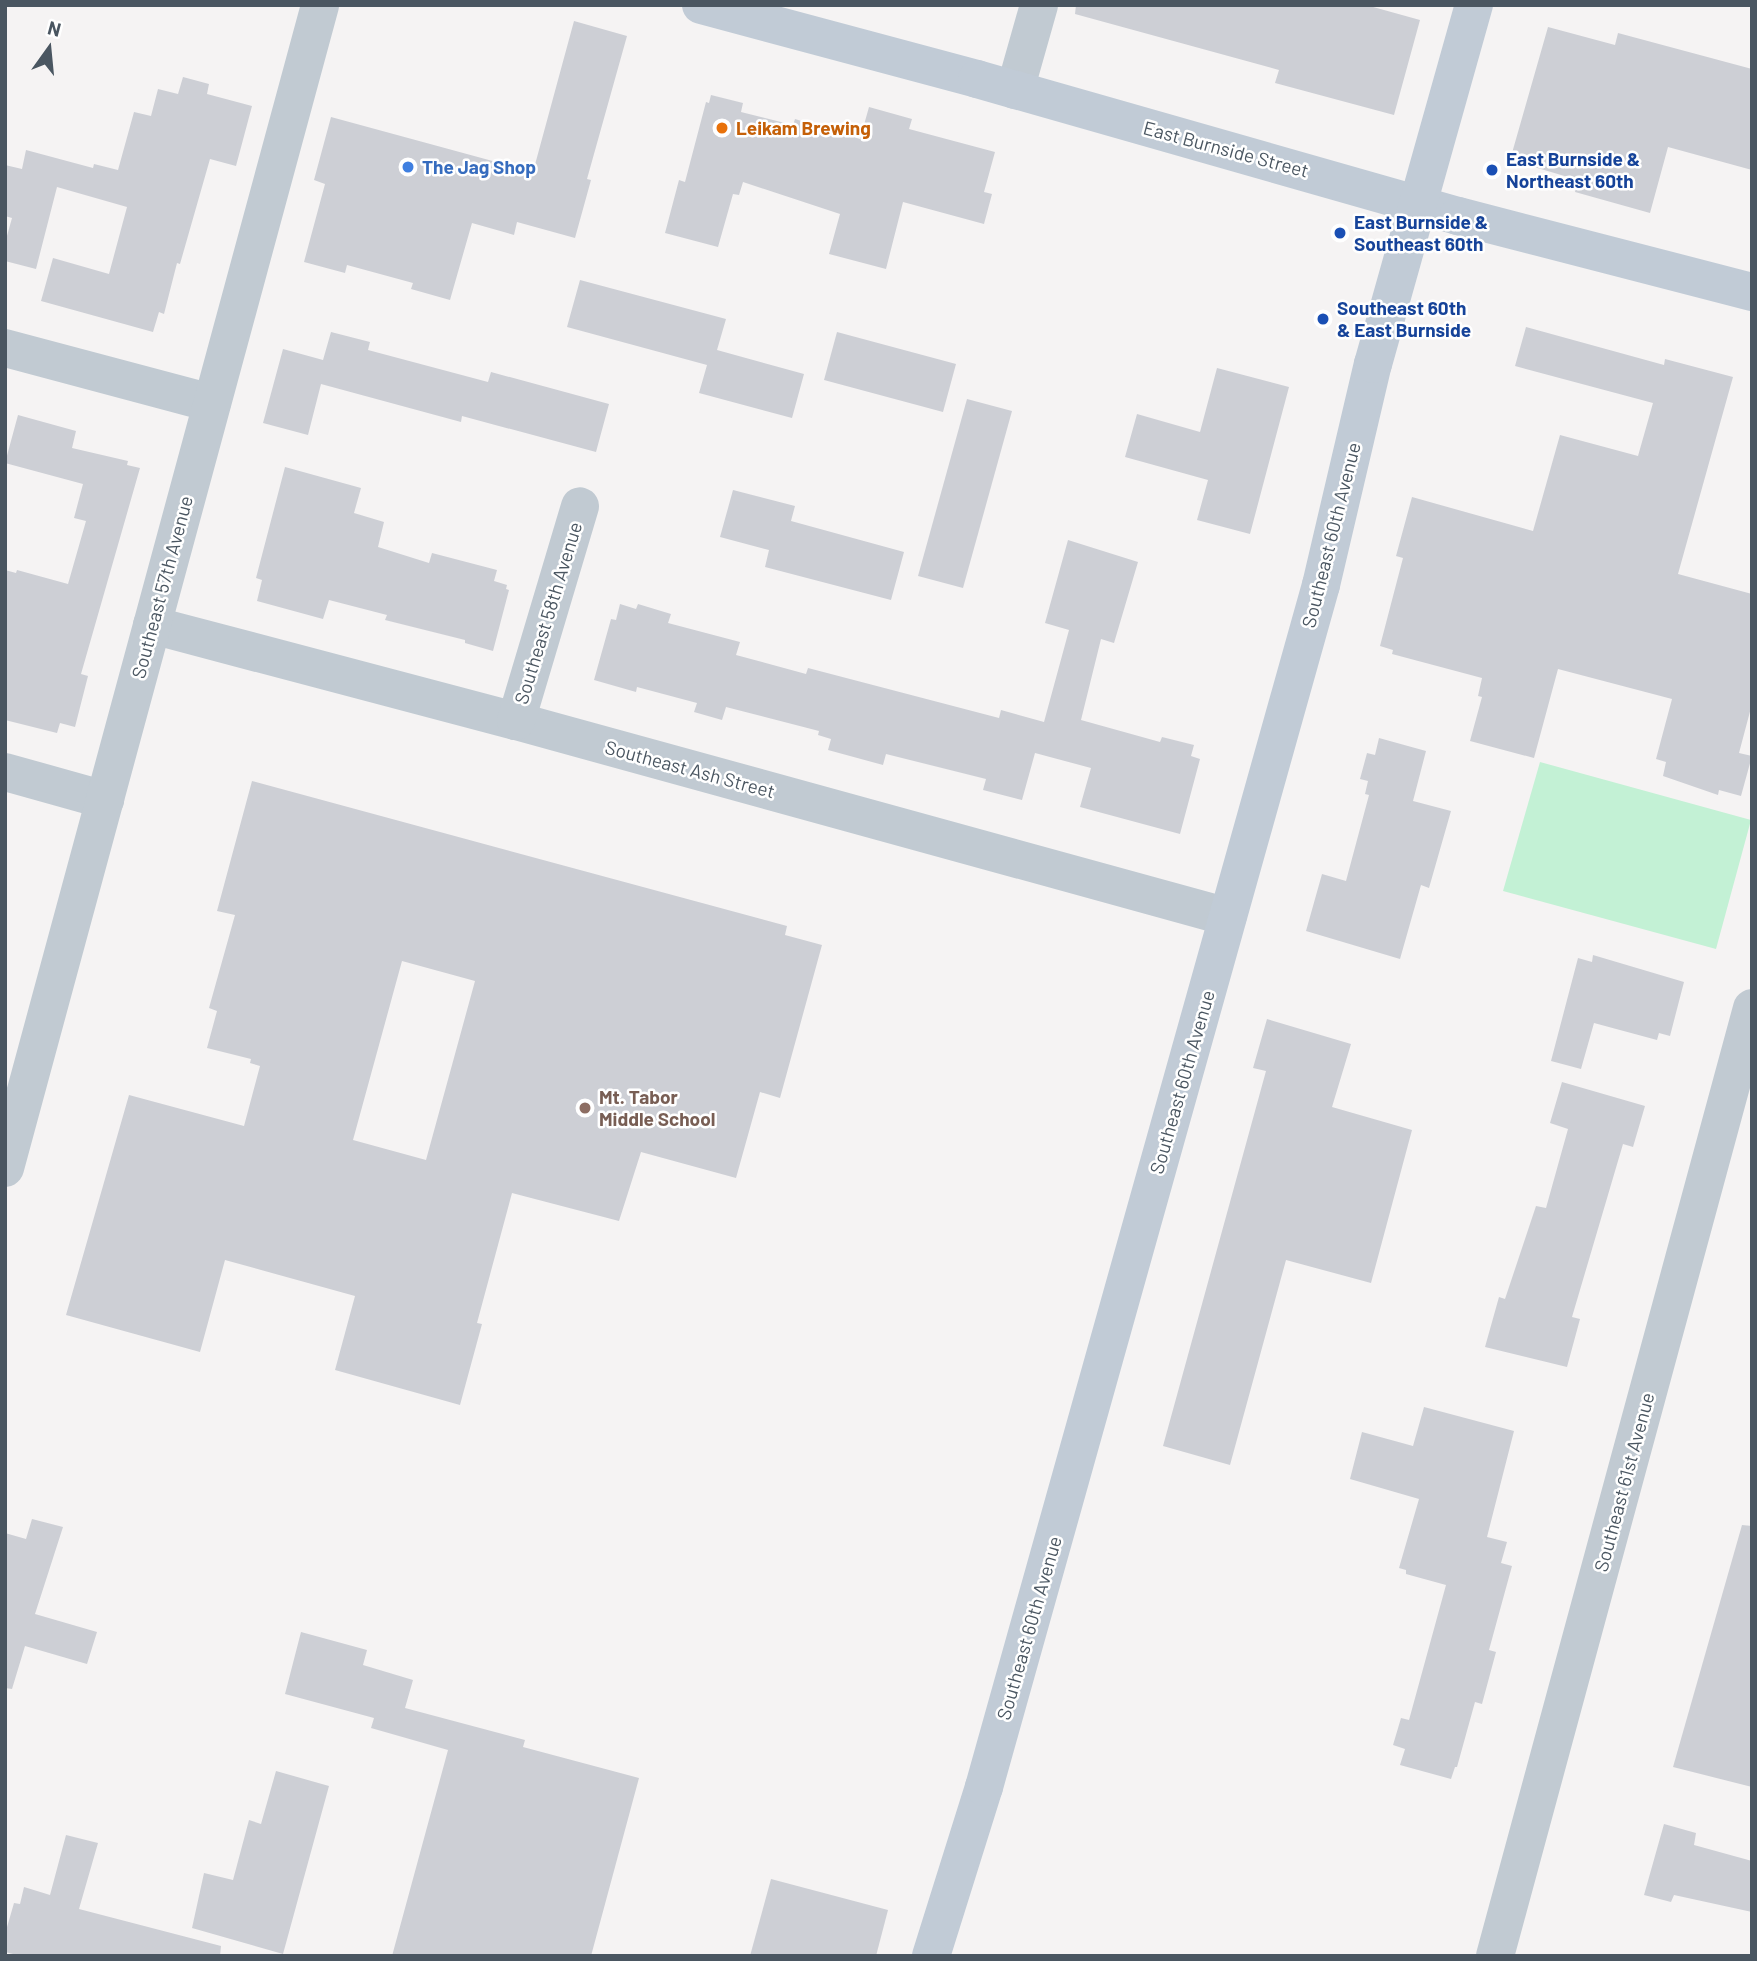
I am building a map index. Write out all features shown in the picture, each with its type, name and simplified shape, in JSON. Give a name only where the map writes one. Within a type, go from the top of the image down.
[{"type":"main road","name":"East Burnside Street","points":[[701,5],[1015,90],[1417,204],[1752,292]]},
{"type":"main road","name":"Southeast 60th Avenue","points":[[931,1956],[988,1774],[1321,585],[1373,364],[1474,5]]},
{"type":"street","name":"Southeast 57th Avenue","points":[[5,1168],[320,5]]},
{"type":"street","points":[[1015,90],[1040,5]]},
{"type":"street","points":[[5,348],[212,403]]},
{"type":"street","name":"Southeast 58th Avenue","points":[[516,721],[580,506]]},
{"type":"street","name":"Southeast Ash Street","points":[[152,625],[516,721],[1228,917]]},
{"type":"street","points":[[5,772],[105,800]]},
{"type":"street","name":"Southeast 61st Avenue","points":[[1495,1956],[1752,1008]]},
{"type":"green space","points":[[1540,762],[1751,820],[1716,949],[1503,891]]},
{"type":"building","points":[[1076,5],[1366,5],[1420,20],[1394,115],[1275,83],[1279,70],[1075,14]]},
{"type":"building","points":[[574,21],[627,36],[587,179],[591,180],[575,238],[517,222],[514,235],[472,223],[450,300],[411,289],[413,283],[347,265],[345,273],[304,262],[325,184],[314,180],[331,117],[533,172]]},
{"type":"building","points":[[1548,27],[1615,45],[1618,33],[1752,69],[1752,170],[1668,147],[1650,213],[1575,192],[1578,180],[1510,160]]},
{"type":"building","points":[[183,77],[209,84],[207,94],[252,106],[236,166],[210,159],[164,314],[159,312],[153,332],[41,301],[53,258],[109,274],[127,207],[57,187],[36,269],[5,261],[5,243],[12,218],[5,216],[5,165],[22,169],[26,150],[93,168],[94,164],[118,170],[134,112],[151,116],[158,89],[178,94]]},
{"type":"building","points":[[711,95],[743,103],[741,112],[793,125],[795,119],[860,139],[869,107],[912,119],[909,129],[995,152],[984,192],[992,194],[984,224],[903,202],[886,269],[829,254],[840,214],[743,182],[739,195],[733,194],[718,247],[665,233],[679,180],[685,182],[706,102],[709,103]]},
{"type":"building","points":[[580,280],[726,319],[717,350],[804,374],[792,418],[699,393],[707,365],[567,327]]},
{"type":"building","points":[[1526,327],[1664,365],[1665,359],[1733,377],[1678,574],[1752,594],[1752,704],[1739,753],[1752,756],[1741,796],[1719,790],[1718,795],[1663,776],[1666,762],[1656,759],[1672,699],[1558,669],[1534,758],[1470,741],[1482,697],[1478,696],[1482,678],[1392,654],[1393,650],[1380,646],[1403,558],[1396,556],[1412,497],[1533,531],[1560,435],[1638,456],[1653,403],[1515,366]]},
{"type":"building","points":[[331,332],[370,342],[368,350],[488,382],[491,372],[609,404],[596,452],[462,416],[461,422],[321,384],[308,435],[263,423],[283,349],[323,360]]},
{"type":"building","points":[[837,332],[956,364],[943,412],[824,380]]},
{"type":"building","points":[[1217,368],[1289,387],[1250,534],[1197,520],[1208,480],[1125,457],[1137,414],[1200,432]]},
{"type":"building","points":[[967,399],[1012,411],[963,588],[918,576]]},
{"type":"building","points":[[18,415],[76,431],[72,448],[128,461],[127,465],[140,468],[81,674],[88,676],[75,727],[60,723],[57,733],[5,720],[5,570],[16,573],[17,570],[68,584],[86,521],[74,518],[83,484],[5,463]]},
{"type":"building","points":[[285,467],[361,488],[354,513],[384,522],[378,547],[429,563],[432,553],[497,570],[494,581],[507,585],[506,589],[509,590],[493,651],[465,643],[465,640],[385,620],[387,615],[329,600],[323,619],[257,601],[262,580],[256,578]]},
{"type":"building","points":[[733,490],[795,506],[791,521],[904,552],[891,600],[765,567],[769,550],[720,537]]},
{"type":"building","points":[[1068,540],[1138,562],[1114,643],[1101,639],[1081,720],[1160,742],[1162,737],[1194,745],[1191,756],[1200,759],[1180,834],[1080,807],[1091,768],[1035,753],[1022,800],[983,790],[986,779],[886,754],[883,765],[828,750],[831,739],[818,735],[819,731],[726,707],[722,720],[694,712],[697,703],[637,687],[636,692],[594,680],[611,619],[616,620],[620,604],[636,609],[638,604],[671,614],[668,623],[740,642],[736,655],[806,674],[808,668],[999,718],[1001,710],[1044,722],[1069,630],[1045,623]]},
{"type":"building","points":[[1379,738],[1426,751],[1413,801],[1451,811],[1429,888],[1421,885],[1400,959],[1306,931],[1322,874],[1346,881],[1369,795],[1365,794],[1368,781],[1360,779],[1367,753],[1375,755]]},
{"type":"building","points":[[252,781],[787,926],[785,935],[822,945],[780,1098],[760,1092],[736,1178],[641,1152],[619,1221],[512,1193],[477,1323],[482,1324],[460,1405],[335,1370],[355,1296],[225,1260],[200,1352],[66,1315],[129,1095],[244,1126],[260,1066],[250,1063],[251,1059],[207,1048],[217,1011],[209,1008],[235,915],[217,911]],"holes":[[[402,961],[475,981],[426,1160],[353,1140]]]},
{"type":"building","points":[[1593,955],[1684,982],[1670,1036],[1659,1033],[1657,1040],[1594,1023],[1581,1069],[1551,1061],[1578,958],[1592,962]]},
{"type":"building","points":[[1267,1019],[1351,1044],[1332,1107],[1412,1130],[1371,1283],[1286,1260],[1230,1465],[1163,1446],[1266,1071],[1253,1068]]},
{"type":"building","points":[[1562,1082],[1645,1106],[1633,1147],[1623,1144],[1572,1317],[1580,1319],[1567,1367],[1485,1347],[1499,1297],[1505,1299],[1536,1206],[1546,1208],[1568,1129],[1550,1123]]},
{"type":"building","points":[[1424,1407],[1514,1431],[1487,1537],[1507,1542],[1501,1563],[1512,1566],[1489,1650],[1496,1652],[1482,1704],[1475,1702],[1457,1767],[1451,1779],[1400,1765],[1405,1749],[1393,1745],[1401,1718],[1409,1720],[1446,1585],[1406,1574],[1406,1570],[1399,1568],[1419,1499],[1350,1479],[1362,1432],[1413,1446]]},
{"type":"building","points":[[32,1519],[63,1527],[35,1614],[97,1632],[87,1664],[25,1646],[12,1689],[5,1688],[5,1533],[26,1539]]},
{"type":"building","points":[[1742,1525],[1752,1526],[1752,1787],[1673,1767]]},
{"type":"building","points":[[301,1632],[367,1650],[363,1665],[413,1680],[405,1708],[525,1740],[523,1747],[639,1778],[591,1956],[392,1956],[448,1750],[371,1728],[374,1718],[285,1694]]},
{"type":"building","points":[[276,1771],[329,1786],[283,1954],[192,1928],[204,1873],[233,1880],[249,1820],[261,1824]]},
{"type":"building","points":[[1664,1824],[1696,1833],[1694,1845],[1752,1861],[1752,1912],[1674,1895],[1671,1902],[1644,1895]]},
{"type":"building","points":[[66,1835],[98,1843],[79,1909],[221,1946],[220,1956],[21,1956],[5,1952],[5,1934],[14,1903],[20,1904],[24,1887],[50,1895]]},
{"type":"building","points":[[771,1879],[888,1910],[876,1956],[750,1956]]},
{"type":"place","name":"Leikam Brewing","points":[[722,128]]},
{"type":"place","name":"The Jag Shop","points":[[408,167]]},
{"type":"place","name":"East Burnside & Northeast 60th","points":[[1492,170]]},
{"type":"place","name":"East Burnside & Southeast 60th","points":[[1340,233]]},
{"type":"place","name":"Southeast 60th & East Burnside","points":[[1323,319]]},
{"type":"place","name":"Mt. Tabor Middle School","points":[[585,1108]]}]
